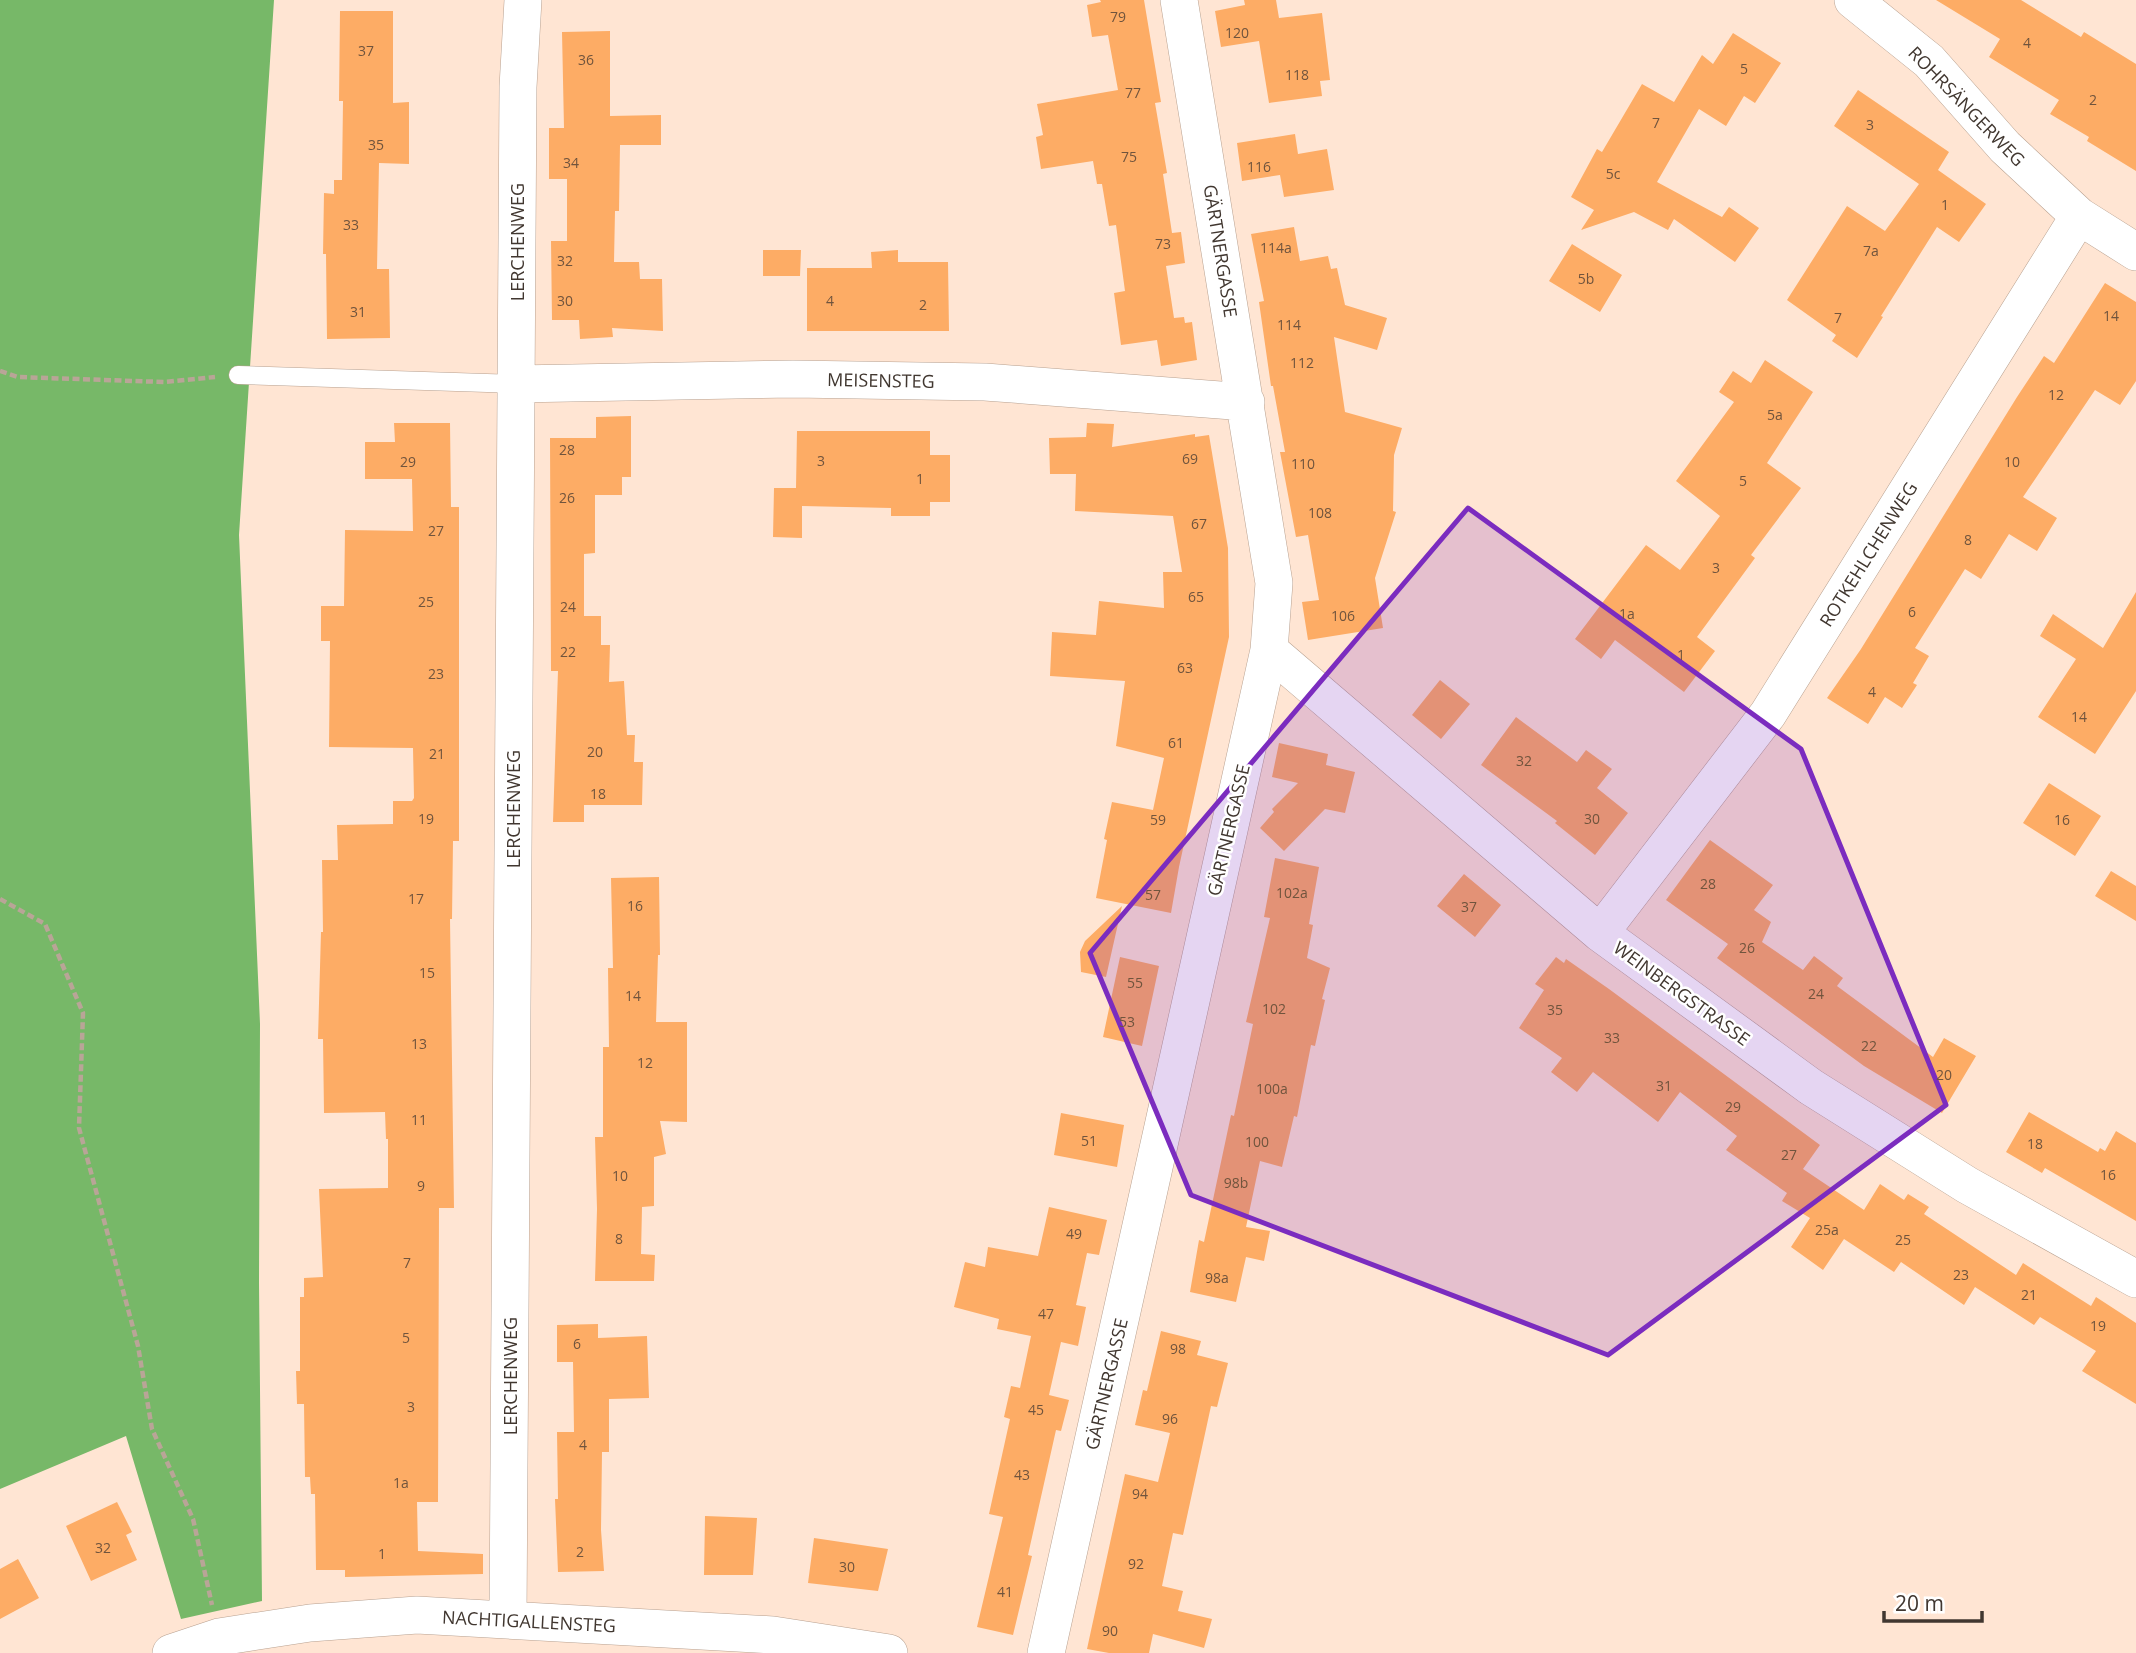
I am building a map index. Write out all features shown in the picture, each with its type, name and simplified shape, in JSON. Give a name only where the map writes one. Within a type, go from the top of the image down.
[{"type":"street","name":"LERCHENWEG","points":[[508,1619],[518,87],[523,0]]},
{"type":"street","name":"GÄRTNERGASSE","points":[[1046,1653],[1269,650],[1274,583],[1179,0]]},
{"type":"street","name":"ROHRSÄNGERWEG","points":[[1853,0],[1929,61],[2005,147],[2079,216]]},
{"type":"street","points":[[2079,216],[2136,252]]},
{"type":"street","name":"ROTKEHLCHENWEG","points":[[1600,933],[1768,713],[2079,216]]},
{"type":"street","name":"MEISENSTEG","points":[[516,384],[793,379],[985,382],[1246,402]]},
{"type":"street","name":"WEINBERGSTRASSE","points":[[1269,650],[1600,933],[1811,1087],[1967,1185],[2136,1279]]},
{"type":"street","name":"NACHTIGALLENSTEG","points":[[171,1653],[219,1637],[310,1623],[417,1615],[773,1635],[889,1653]]},
{"type":"lane","points":[[238,374],[516,384]]},
{"type":"path","points":[[0,371],[18,377],[164,382],[238,374]]},
{"type":"path","points":[[0,900],[45,924],[83,1013],[79,1128],[138,1346],[152,1429],[193,1519],[219,1637]]},
{"type":"highlighted area","points":[[1468,508],[1801,749],[1946,1105],[1608,1355],[1191,1195],[1090,953]]},
{"type":"green space","points":[[0,0],[274,0],[239,535],[260,1024],[262,1601],[181,1619],[126,1436],[0,1489]]},
{"type":"building","points":[[1100,0],[1144,0],[1161,102],[1155,103],[1167,173],[1163,174],[1172,233],[1181,232],[1185,263],[1166,266],[1174,318],[1184,317],[1185,323],[1192,322],[1197,360],[1161,366],[1157,340],[1121,345],[1114,293],[1125,291],[1116,225],[1109,226],[1102,184],[1097,184],[1093,161],[1041,169],[1036,137],[1043,135],[1037,104],[1118,90],[1108,35],[1092,37],[1087,5],[1101,2]]},
{"type":"building","points":[[1244,0],[1276,0],[1279,18],[1322,13],[1330,80],[1320,81],[1322,96],[1269,103],[1259,41],[1221,47],[1215,11],[1245,5]]},
{"type":"building","points":[[1936,0],[2021,0],[2081,37],[2084,32],[2136,64],[2136,171],[2087,141],[2089,137],[2050,114],[2059,100],[1989,57],[2000,39]]},
{"type":"building","points":[[340,11],[393,11],[393,103],[409,102],[409,164],[379,163],[377,269],[389,269],[390,338],[327,339],[326,254],[323,254],[324,193],[334,194],[334,180],[342,180]]},
{"type":"building","points":[[610,31],[610,116],[661,115],[661,145],[620,145],[619,211],[615,211],[614,262],[639,262],[640,279],[662,279],[663,331],[612,328],[613,337],[580,339],[579,320],[552,320],[551,241],[567,241],[567,179],[549,179],[549,128],[564,128],[562,32]]},
{"type":"building","points":[[1733,33],[1781,63],[1755,103],[1744,96],[1726,126],[1699,109],[1657,182],[1722,217],[1729,207],[1759,228],[1735,262],[1674,219],[1668,230],[1634,212],[1581,230],[1594,210],[1571,197],[1597,149],[1602,152],[1642,84],[1674,102],[1702,55],[1713,64]]},
{"type":"building","points":[[1858,90],[1949,152],[1938,170],[1986,204],[1959,242],[1937,227],[1857,358],[1832,341],[1836,335],[1787,300],[1847,206],[1885,231],[1919,184],[1834,126]]},
{"type":"building","points":[[1295,134],[1298,154],[1327,149],[1334,190],[1284,197],[1280,175],[1242,181],[1237,143]]},
{"type":"building","points":[[1294,227],[1300,261],[1328,256],[1331,269],[1337,268],[1345,305],[1387,318],[1377,350],[1334,337],[1345,412],[1402,428],[1394,455],[1393,511],[1396,512],[1375,578],[1383,628],[1308,640],[1302,602],[1319,600],[1308,535],[1296,537],[1280,452],[1285,452],[1271,386],[1259,302],[1264,301],[1251,234]]},
{"type":"building","points":[[1572,244],[1622,275],[1600,312],[1549,281]]},
{"type":"building","points":[[763,250],[801,250],[800,276],[763,276]]},
{"type":"building","points":[[898,250],[898,262],[948,262],[949,331],[807,331],[807,268],[872,268],[871,252]]},
{"type":"building","points":[[2105,283],[2136,302],[2136,381],[2120,405],[2095,390],[2023,497],[2057,518],[2037,551],[2009,534],[1981,579],[1965,569],[1915,648],[1929,656],[1913,683],[1917,685],[1902,708],[1885,697],[1868,724],[1827,698],[1861,649],[2044,356],[2054,363]]},
{"type":"building","points":[[1765,360],[1813,392],[1767,463],[1801,488],[1751,555],[1755,558],[1697,637],[1715,651],[1684,692],[1615,640],[1601,659],[1575,639],[1646,545],[1680,570],[1720,516],[1676,481],[1734,402],[1719,392],[1733,371],[1751,383]]},
{"type":"building","points":[[631,416],[631,477],[622,477],[622,495],[595,495],[595,553],[584,554],[584,616],[601,616],[601,645],[610,645],[609,682],[624,681],[627,735],[635,735],[634,762],[643,762],[642,805],[584,805],[584,822],[553,822],[558,671],[551,671],[550,438],[596,438],[596,417]]},
{"type":"building","points":[[394,423],[450,423],[451,507],[459,507],[459,841],[453,841],[450,919],[454,1208],[439,1208],[438,1502],[417,1502],[418,1551],[483,1554],[483,1574],[345,1577],[345,1570],[316,1570],[315,1494],[311,1494],[310,1477],[305,1477],[304,1404],[297,1404],[300,1297],[304,1297],[304,1278],[323,1277],[319,1189],[388,1188],[388,1139],[385,1112],[324,1113],[323,1039],[318,1039],[323,932],[322,860],[338,860],[337,825],[393,824],[393,801],[412,801],[413,748],[329,747],[330,641],[321,641],[321,606],[344,606],[345,530],[413,531],[412,479],[365,479],[365,442],[395,442]]},
{"type":"building","points":[[1087,423],[1114,424],[1112,447],[1195,434],[1195,437],[1209,435],[1228,548],[1229,637],[1171,913],[1096,898],[1112,802],[1153,810],[1164,758],[1116,746],[1125,681],[1050,676],[1052,632],[1096,635],[1099,601],[1164,608],[1163,572],[1182,572],[1173,516],[1075,511],[1076,474],[1050,474],[1049,438],[1086,437]]},
{"type":"building","points":[[797,431],[930,431],[930,455],[950,455],[950,502],[930,502],[930,516],[891,516],[891,508],[802,506],[802,538],[773,537],[774,488],[796,488]]},
{"type":"building","points":[[2136,592],[2136,691],[2095,754],[2038,717],[2076,659],[2040,636],[2053,614],[2103,648]]},
{"type":"building","points":[[1440,680],[1470,704],[1441,739],[1412,715]]},
{"type":"building","points":[[1516,717],[1577,762],[1586,750],[1612,769],[1597,788],[1628,813],[1595,855],[1555,823],[1557,821],[1481,765]]},
{"type":"building","points":[[1279,743],[1328,754],[1326,765],[1355,772],[1345,813],[1325,809],[1284,851],[1260,828],[1274,812],[1272,809],[1298,783],[1272,777]]},
{"type":"building","points":[[2049,783],[2101,816],[2075,856],[2023,823]]},
{"type":"building","points":[[1710,840],[1773,885],[1754,910],[1771,922],[1762,942],[1803,970],[1814,956],[1843,978],[1837,986],[1933,1057],[1944,1038],[1976,1056],[1942,1113],[1864,1066],[1717,958],[1728,944],[1666,900]]},
{"type":"building","points":[[1275,858],[1319,867],[1309,924],[1313,925],[1307,958],[1330,968],[1315,1046],[1311,1045],[1297,1117],[1294,1116],[1282,1167],[1260,1161],[1246,1227],[1270,1231],[1264,1261],[1246,1257],[1236,1302],[1190,1292],[1199,1240],[1204,1242],[1253,1024],[1246,1022],[1270,918],[1264,917]]},
{"type":"building","points":[[2111,871],[2136,886],[2136,921],[2095,896]]},
{"type":"building","points":[[1464,874],[1501,905],[1475,937],[1437,906]]},
{"type":"building","points":[[659,877],[660,955],[656,1022],[687,1022],[687,1122],[660,1121],[666,1154],[654,1157],[654,1206],[642,1207],[641,1254],[655,1255],[654,1281],[595,1281],[595,1137],[603,1137],[603,1047],[609,1047],[608,968],[613,968],[611,878]]},
{"type":"building","points":[[1122,906],[1106,977],[1081,972],[1080,952],[1085,941]]},
{"type":"building","points":[[1120,957],[1159,966],[1142,1046],[1103,1037]]},
{"type":"building","points":[[1556,957],[1564,963],[1566,959],[1609,989],[1820,1145],[1803,1169],[1864,1210],[1880,1184],[1904,1200],[1908,1194],[1929,1207],[1924,1214],[2016,1275],[2023,1263],[2091,1306],[2096,1297],[2136,1323],[2136,1404],[2082,1371],[2096,1351],[2040,1317],[2034,1325],[1975,1287],[1964,1305],[1901,1262],[1894,1272],[1844,1239],[1823,1270],[1791,1247],[1810,1218],[1782,1201],[1787,1193],[1726,1150],[1737,1136],[1680,1092],[1658,1122],[1593,1072],[1577,1092],[1551,1072],[1562,1058],[1519,1028],[1544,990],[1535,984]]},
{"type":"building","points":[[2029,1112],[2098,1152],[2100,1148],[2105,1151],[2116,1131],[2136,1143],[2136,1221],[2045,1168],[2042,1173],[2006,1152]]},
{"type":"building","points":[[1061,1113],[1124,1125],[1117,1167],[1054,1155]]},
{"type":"building","points":[[1049,1207],[1107,1220],[1099,1255],[1087,1253],[1076,1305],[1086,1307],[1078,1346],[1061,1342],[1049,1395],[1069,1400],[1061,1431],[1056,1430],[1028,1555],[1032,1556],[1013,1635],[977,1627],[1003,1517],[989,1514],[1010,1419],[1004,1417],[1011,1386],[1020,1388],[1031,1336],[997,1329],[999,1319],[954,1307],[965,1262],[985,1267],[988,1247],[1038,1256]]},
{"type":"building","points":[[598,1324],[598,1338],[647,1336],[649,1398],[609,1399],[609,1452],[602,1452],[601,1530],[604,1571],[558,1572],[555,1499],[558,1499],[557,1432],[574,1432],[573,1362],[557,1362],[557,1325]]},
{"type":"building","points":[[1161,1331],[1201,1341],[1197,1355],[1228,1363],[1217,1407],[1211,1406],[1183,1535],[1173,1533],[1162,1586],[1183,1591],[1178,1611],[1212,1619],[1204,1648],[1153,1634],[1149,1653],[1109,1653],[1087,1649],[1125,1474],[1158,1482],[1170,1433],[1135,1425],[1143,1390],[1147,1391]]},
{"type":"building","points":[[117,1502],[132,1532],[126,1535],[137,1560],[91,1581],[66,1526]]},
{"type":"building","points":[[705,1516],[757,1518],[753,1575],[704,1575]]},
{"type":"building","points":[[814,1538],[888,1549],[878,1591],[808,1583]]},
{"type":"building","points":[[18,1559],[39,1598],[0,1619],[0,1569]]}]
